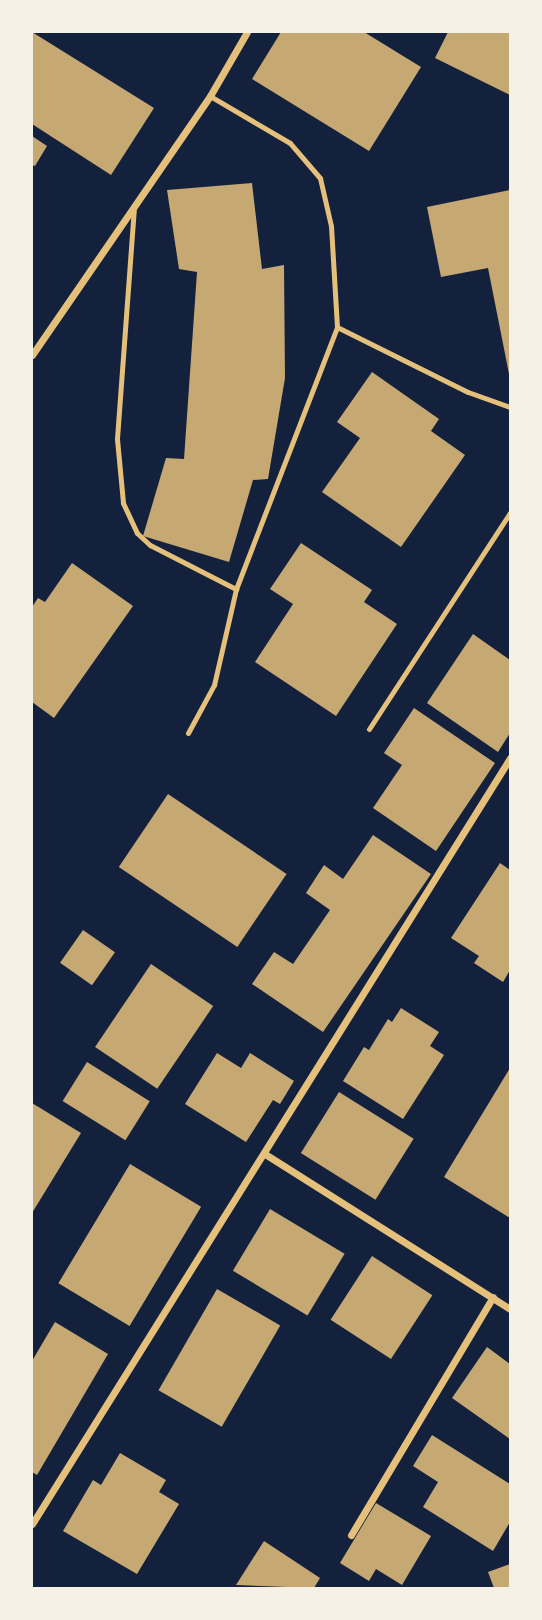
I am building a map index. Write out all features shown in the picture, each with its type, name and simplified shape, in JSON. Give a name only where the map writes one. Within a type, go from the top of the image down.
[{"type":"street","points":[[32,355],[134,202],[210,96],[247,32]]},
{"type":"street","points":[[32,1524],[510,758]]},
{"type":"street","points":[[265,1154],[510,1309]]},
{"type":"street","points":[[351,1535],[493,1297]]},
{"type":"lane","points":[[188,733],[214,685],[236,589],[337,327],[331,226],[320,178],[290,143],[210,96]]},
{"type":"lane","points":[[134,202],[117,439],[123,503],[137,533],[150,545],[236,589]]},
{"type":"lane","points":[[337,327],[468,392],[510,407]]},
{"type":"lane","points":[[369,729],[510,513]]},
{"type":"building","points":[[32,32],[154,108],[111,175],[32,124]]},
{"type":"building","points":[[281,32],[364,32],[421,67],[369,151],[252,79]]},
{"type":"building","points":[[448,32],[510,32],[510,95],[435,58]]},
{"type":"building","points":[[32,136],[47,146],[35,166],[32,165]]},
{"type":"building","points":[[252,183],[262,269],[284,265],[285,378],[268,479],[253,480],[229,562],[143,536],[166,458],[184,459],[197,272],[179,269],[167,190]]},
{"type":"building","points":[[510,190],[509,374],[488,268],[441,277],[427,207]]},
{"type":"building","points":[[372,372],[439,419],[431,431],[465,455],[401,547],[322,492],[360,438],[337,422]]},
{"type":"building","points":[[301,543],[372,590],[364,602],[397,624],[336,716],[255,662],[293,604],[270,589]]},
{"type":"building","points":[[72,563],[133,606],[54,718],[32,702],[32,607],[38,598],[45,602]]},
{"type":"building","points":[[473,634],[510,660],[510,733],[498,752],[427,703]]},
{"type":"building","points":[[414,708],[495,763],[436,851],[373,808],[402,765],[384,753]]},
{"type":"building","points":[[168,794],[287,874],[237,947],[119,867]]},
{"type":"building","points":[[373,835],[431,874],[323,1032],[252,984],[274,952],[293,964],[330,910],[306,893],[324,865],[343,879]]},
{"type":"building","points":[[500,863],[510,870],[510,970],[503,982],[474,963],[479,956],[451,938]]},
{"type":"building","points":[[83,930],[115,952],[92,985],[60,963]]},
{"type":"building","points":[[151,964],[213,1006],[157,1089],[95,1047]]},
{"type":"building","points":[[401,1008],[439,1032],[430,1046],[444,1055],[403,1119],[343,1081],[364,1047],[369,1050],[388,1019],[392,1022]]},
{"type":"building","points":[[217,1053],[241,1068],[250,1053],[294,1081],[280,1104],[273,1100],[246,1142],[185,1104]]},
{"type":"building","points":[[87,1062],[150,1101],[125,1140],[63,1101]]},
{"type":"building","points":[[510,1068],[510,1218],[444,1177]]},
{"type":"building","points":[[339,1092],[414,1139],[375,1200],[301,1153]]},
{"type":"building","points":[[32,1103],[81,1133],[32,1213]]},
{"type":"building","points":[[130,1164],[201,1207],[130,1326],[58,1283]]},
{"type":"building","points":[[270,1209],[345,1254],[307,1316],[233,1271]]},
{"type":"building","points":[[372,1256],[432,1295],[391,1359],[331,1320]]},
{"type":"building","points":[[217,1289],[280,1326],[222,1427],[158,1390]]},
{"type":"building","points":[[55,1322],[108,1354],[37,1475],[32,1472],[32,1361]]},
{"type":"building","points":[[487,1347],[510,1364],[510,1439],[452,1398]]},
{"type":"building","points":[[432,1435],[510,1484],[510,1522],[493,1551],[423,1507],[438,1482],[413,1466]]},
{"type":"building","points":[[120,1453],[166,1480],[159,1492],[179,1504],[137,1574],[63,1531],[93,1480],[101,1485]]},
{"type":"building","points":[[376,1503],[431,1536],[402,1585],[376,1569],[369,1581],[340,1563]]},
{"type":"building","points":[[264,1541],[320,1578],[314,1588],[236,1585]]},
{"type":"building","points":[[510,1564],[510,1588],[494,1588],[488,1572]]}]
